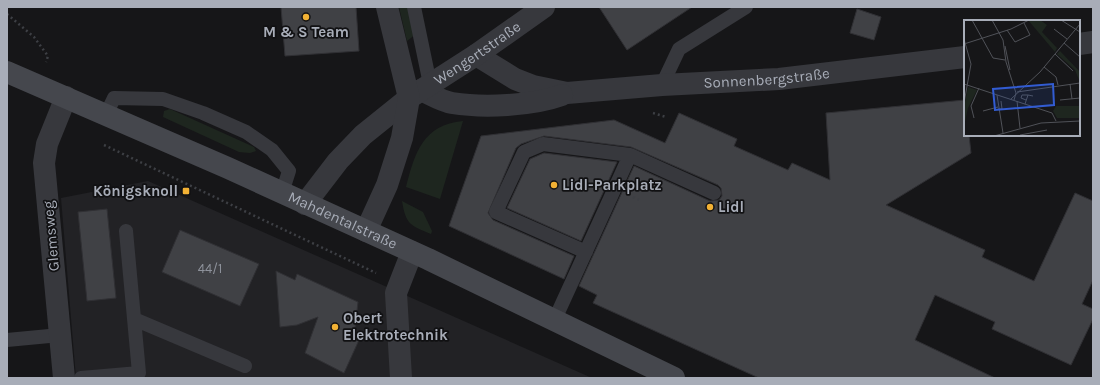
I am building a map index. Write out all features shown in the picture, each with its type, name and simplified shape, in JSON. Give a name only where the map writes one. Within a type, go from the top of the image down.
[{"type":"main road","name":"Mahdentalstraße","points":[[7,72],[412,252],[555,319],[674,378]]},
{"type":"street","points":[[366,231],[387,184],[397,151],[420,91],[387,7]]},
{"type":"street","name":"Wengertstraße","points":[[305,204],[338,161],[363,135],[420,91],[476,55],[544,7]]},
{"type":"street","points":[[1080,44],[1093,42]]},
{"type":"street","name":"Sonnenbergstraße","points":[[476,55],[515,79],[533,86],[567,92],[779,79],[964,57]]},
{"type":"street","name":"Sonnenbergstraße","points":[[420,91],[451,103],[487,106],[551,99],[567,92]]},
{"type":"street","name":"Glemsweg","points":[[64,378],[44,163],[47,144],[66,97]]},
{"type":"street","points":[[402,378],[396,301],[399,284],[412,252]]},
{"type":"lane","points":[[414,7],[420,91]]},
{"type":"lane","points":[[662,85],[680,49],[746,7]]},
{"type":"lane","points":[[106,115],[114,98],[164,99],[203,113],[246,132],[272,150],[289,171],[282,194]]},
{"type":"lane","points":[[586,252],[496,212],[524,152],[543,144],[630,155],[714,193]]},
{"type":"lane","points":[[555,319],[630,155]]},
{"type":"lane","points":[[81,378],[139,373],[126,231]]},
{"type":"lane","points":[[134,319],[245,366]]},
{"type":"lane","points":[[7,340],[60,335]]},
{"type":"path","points":[[7,14],[34,37],[48,56]]},
{"type":"path","points":[[98,142],[399,284]]},
{"type":"shaded area","points":[[399,7],[410,7],[416,34],[407,41]]},
{"type":"shaded area","points":[[170,109],[254,147],[256,151],[250,153],[239,152],[163,117],[164,111]]},
{"type":"shaded area","points":[[463,121],[440,199],[406,187],[413,162],[423,142],[438,128]]},
{"type":"shaded area","points":[[148,181],[592,378],[76,378],[61,198]]},
{"type":"shaded area","points":[[402,201],[423,212],[432,231],[431,234],[414,226],[407,220]]},
{"type":"building","points":[[281,7],[356,7],[359,51],[285,56]]},
{"type":"building","points":[[599,7],[692,7],[627,50]]},
{"type":"building","points":[[857,9],[881,17],[874,40],[850,33]]},
{"type":"building","points":[[964,100],[964,136],[969,136],[971,153],[886,205],[985,250],[982,257],[1034,281],[1075,193],[1093,201],[1093,280],[1082,304],[1093,309],[1093,319],[1071,365],[992,329],[995,322],[935,295],[915,340],[995,378],[759,378],[593,303],[597,295],[579,286],[634,166],[710,201],[719,200],[722,196],[721,188],[718,185],[631,147],[544,136],[521,144],[516,148],[488,213],[493,220],[574,256],[564,279],[449,226],[481,136],[614,120],[665,143],[679,113],[737,139],[734,146],[788,170],[792,163],[830,180],[826,113]]},
{"type":"building","points":[[544,153],[617,162],[581,241],[507,208],[530,159]]},
{"type":"building","points":[[107,209],[116,298],[87,301],[78,212]]},
{"type":"building","points":[[180,230],[259,264],[240,306],[162,272]]},
{"type":"building","name":"Obert Elektrotechnik","points":[[276,271],[295,280],[297,274],[358,302],[355,328],[359,340],[344,373],[305,353],[318,317],[297,325],[280,327]]},
{"type":"place","name":"M & S Team","points":[[306,17]]},
{"type":"place","name":"Lidl-Parkplatz","points":[[554,185]]},
{"type":"place","name":"Königsknoll","points":[[186,191]]},
{"type":"place","name":"Lidl","points":[[710,207]]},
{"type":"place","name":"Obert Elektrotechnik","points":[[335,327]]}]
